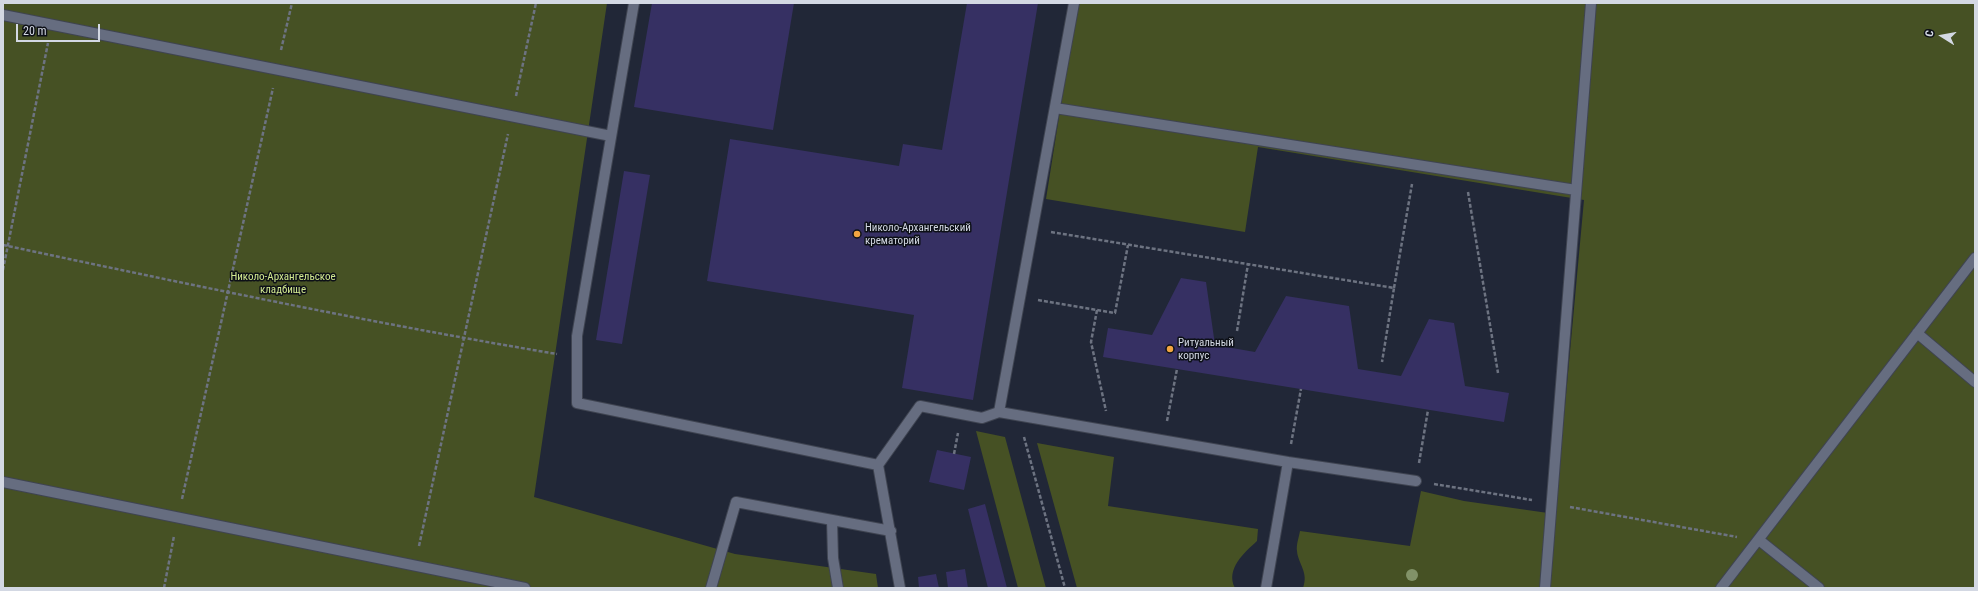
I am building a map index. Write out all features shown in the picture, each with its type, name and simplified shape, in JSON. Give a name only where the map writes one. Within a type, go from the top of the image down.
[{"type":"lane","points":[[634,3],[577,336],[577,403],[878,465]]},
{"type":"lane","points":[[1000,412],[1074,3]]},
{"type":"lane","points":[[1545,588],[1591,3]]},
{"type":"lane","points":[[3,15],[612,136]]},
{"type":"lane","points":[[1055,108],[1576,190]]},
{"type":"lane","points":[[1721,588],[1975,258]]},
{"type":"lane","points":[[1916,333],[1975,382]]},
{"type":"lane","points":[[900,588],[878,465],[920,406],[982,418],[1000,412],[1288,462],[1416,482]]},
{"type":"lane","points":[[1266,588],[1288,462]]},
{"type":"lane","points":[[3,482],[525,588]]},
{"type":"lane","points":[[711,588],[736,502],[891,531]]},
{"type":"lane","points":[[832,520],[833,558],[838,588]]},
{"type":"lane","points":[[1759,540],[1819,588]]},
{"type":"path","points":[[164,588],[178,518],[292,3]]},
{"type":"path","points":[[414,565],[536,3]]},
{"type":"path","points":[[3,270],[52,24]]},
{"type":"path","points":[[1382,362],[1415,164]]},
{"type":"path","points":[[1465,172],[1498,373]]},
{"type":"path","points":[[1033,229],[1394,288]]},
{"type":"path","points":[[1021,298],[1115,313],[1128,244]]},
{"type":"path","points":[[3,245],[228,292],[464,338],[577,358]]},
{"type":"path","points":[[1237,332],[1248,264]]},
{"type":"path","points":[[1097,310],[1091,342],[1111,432]]},
{"type":"path","points":[[1164,441],[1178,369]]},
{"type":"path","points":[[1288,462],[1301,389]]},
{"type":"path","points":[[1428,410],[1416,482],[1759,540]]},
{"type":"path","points":[[1018,415],[1065,588]]},
{"type":"path","points":[[954,454],[956,439]]},
{"type":"green space","name":"Николо-Архангельское кладбище","points":[[3,3],[607,3],[534,497],[735,554],[876,574],[878,588],[3,588]]},
{"type":"green space","points":[[1077,3],[1975,3],[1975,588],[1303,588],[1305,577],[1297,549],[1300,531],[1410,546],[1421,491],[1464,501],[1555,514],[1584,200],[1258,147],[1245,232],[1046,199]]},
{"type":"green space","points":[[976,431],[1005,437],[1046,588],[1018,588]]},
{"type":"green space","points":[[1037,443],[1114,457],[1108,506],[1258,529],[1257,541],[1247,550],[1234,568],[1233,581],[1235,588],[1077,588]]},
{"type":"building","points":[[652,3],[794,3],[773,130],[634,107]]},
{"type":"building","name":"Николо-Архангельский крематорий","points":[[967,3],[1038,3],[973,400],[902,388],[914,315],[707,281],[730,139],[899,166],[903,144],[942,150]]},
{"type":"building","points":[[624,171],[650,175],[622,344],[596,340]]},
{"type":"building","name":"Ритуальный корпус","points":[[1181,278],[1206,282],[1215,345],[1255,352],[1286,296],[1349,306],[1358,369],[1401,376],[1429,319],[1454,323],[1465,386],[1509,393],[1504,422],[1103,357],[1108,328],[1152,335]]},
{"type":"building","points":[[937,450],[971,457],[964,490],[929,482]]},
{"type":"building","points":[[985,504],[1007,588],[988,588],[968,509]]},
{"type":"building","points":[[965,569],[968,588],[948,588],[946,572]]},
{"type":"building","points":[[936,574],[939,588],[919,588],[918,577]]},
{"type":"place","name":"Николо-Архангельский крематорий","points":[[857,234]]},
{"type":"place","name":"Ритуальный корпус","points":[[1170,349]]}]
